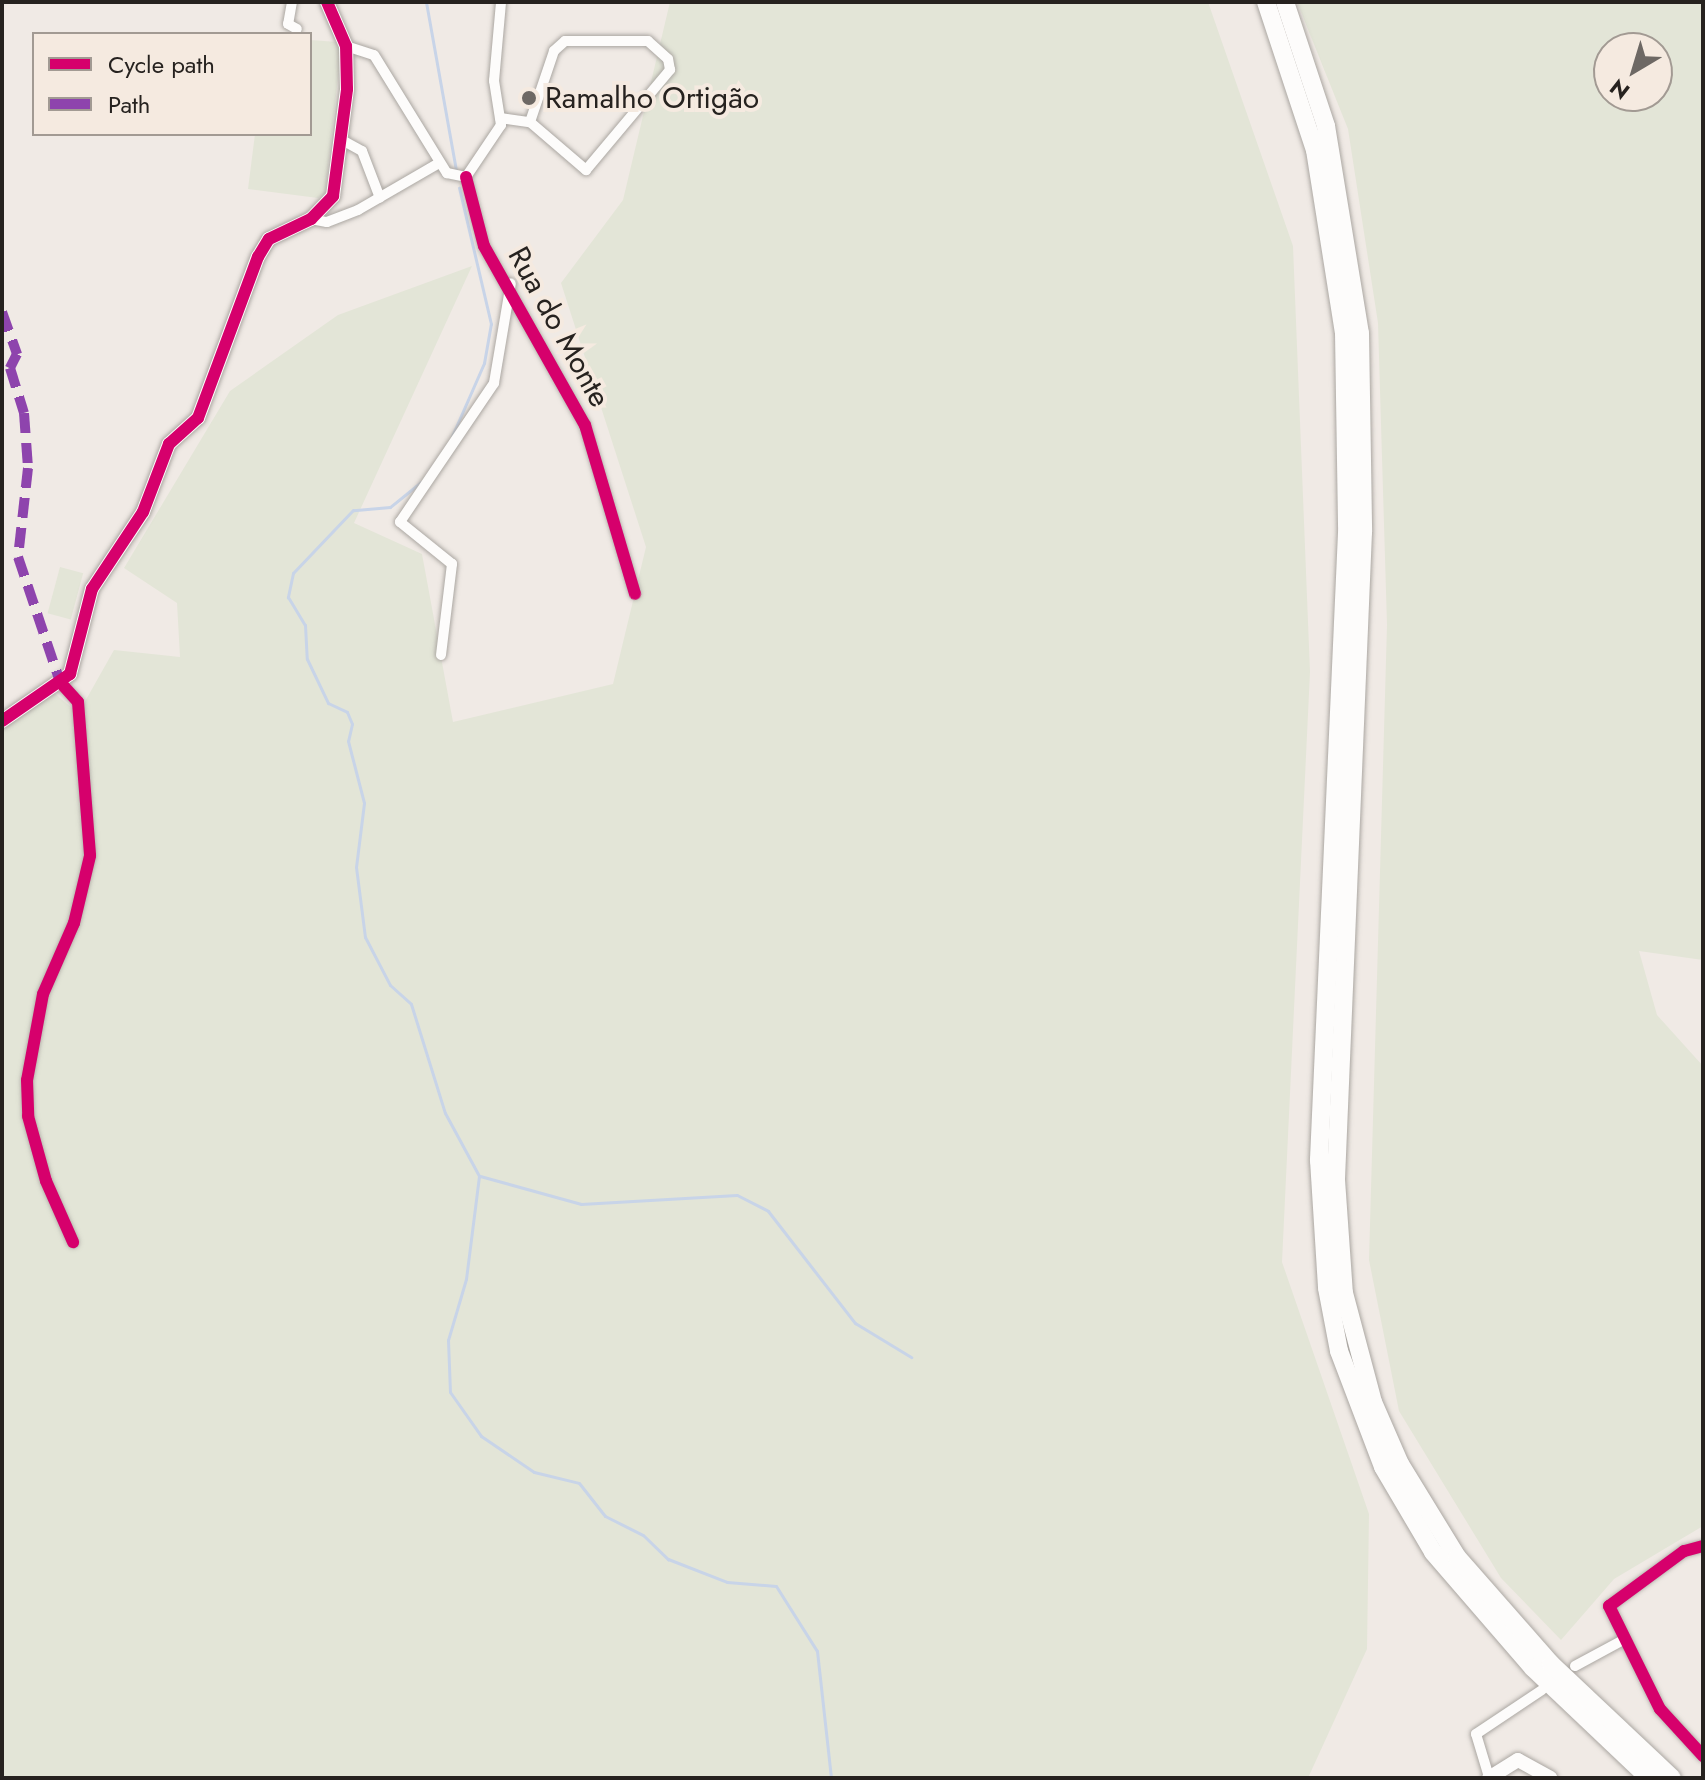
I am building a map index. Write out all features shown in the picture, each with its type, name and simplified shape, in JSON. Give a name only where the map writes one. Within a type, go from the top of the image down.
[{"type":"highway","points":[[1266,2],[1315,150],[1344,333],[1347,533],[1319,1160],[1327,1288],[1339,1351],[1383,1467],[1433,1552],[1472,1604],[1649,1778]]},
{"type":"highway","points":[[1285,2],[1326,126],[1360,333],[1363,532],[1336,1180],[1344,1293],[1373,1402],[1441,1533],[1523,1634],[1672,1778]]},
{"type":"street","points":[[292,2],[288,24],[297,29]]},
{"type":"street","points":[[2,721],[60,682],[78,659],[100,571],[143,512],[169,444],[198,418],[258,257],[269,239],[311,219],[333,196],[342,140],[346,46],[327,2]]},
{"type":"street","points":[[346,46],[374,55],[391,74],[439,163],[447,173],[466,177],[496,139],[500,118],[494,81],[501,2]]},
{"type":"street","points":[[500,118],[530,122],[586,170],[670,70],[668,59],[648,41],[565,41],[554,51],[530,122]]},
{"type":"street","points":[[342,140],[362,151],[380,198]]},
{"type":"street","points":[[311,219],[327,222],[380,198],[439,163]]},
{"type":"street","name":"Rua do Monte","points":[[466,177],[484,246],[511,283],[585,425],[635,594]]},
{"type":"street","points":[[441,655],[452,564],[400,522],[494,383],[511,283]]},
{"type":"street","points":[[60,682],[78,702],[90,856],[74,923],[43,994],[27,1080],[42,1167],[73,1242]]},
{"type":"street","points":[[1703,1546],[1617,1596],[1610,1618],[1660,1709],[1703,1756]]},
{"type":"street","points":[[1575,1666],[1623,1640]]},
{"type":"street","points":[[1542,1690],[1476,1734],[1489,1778],[1518,1760],[1550,1778]]},
{"type":"shaded area","points":[[670,2],[1208,2],[1293,246],[1310,672],[1282,1262],[1369,1514],[1367,1649],[1308,1778],[2,1778],[2,728],[53,692],[72,708],[83,705],[114,650],[180,657],[177,603],[124,568],[230,391],[338,315],[472,266],[354,523],[422,554],[453,722],[613,684],[646,547],[561,283],[623,200]]},
{"type":"shaded area","points":[[1297,2],[1703,2],[1703,960],[1639,951],[1657,1015],[1703,1066],[1703,1526],[1614,1579],[1561,1640],[1501,1578],[1399,1411],[1369,1260],[1387,625],[1378,323],[1348,129]]},
{"type":"shaded area","points":[[312,40],[338,42],[341,51],[325,193],[318,198],[248,189],[255,136],[312,136]]},
{"type":"shaded area","points":[[60,567],[83,573],[71,620],[48,613]]},
{"type":"waterway","points":[[426,2],[456,170]]},
{"type":"waterway","points":[[452,436],[484,363],[491,324],[459,188]]},
{"type":"waterway","points":[[421,482],[390,507],[353,510],[293,573],[288,597],[305,625],[307,659],[328,703],[347,712],[352,724],[348,741],[364,803],[356,867],[365,937],[390,985],[411,1004],[445,1113],[479,1176],[466,1279],[448,1340],[450,1392],[481,1436],[534,1472],[579,1483],[605,1516],[643,1535],[668,1559],[727,1582],[776,1586],[817,1651],[831,1778]]},
{"type":"waterway","points":[[480,1176],[581,1204],[737,1195],[768,1211],[855,1323],[911,1357]]},
{"type":"marked path","points":[[2,312],[17,354],[10,368],[24,413],[28,468],[18,557],[60,682]]},
{"type":"cycle path","points":[[2,721],[70,674],[92,589],[143,512],[169,444],[198,418],[258,257],[269,239],[311,219],[333,196],[347,89],[346,46],[327,2]]},
{"type":"cycle path","points":[[466,177],[484,246],[585,425],[635,594]]},
{"type":"cycle path","points":[[60,682],[78,702],[90,856],[74,923],[43,994],[27,1080],[28,1116],[46,1181],[73,1242]]},
{"type":"cycle path","points":[[1703,1546],[1684,1551],[1609,1606],[1660,1709],[1703,1756]]},
{"type":"place","name":"Ramalho Ortigão","points":[[529,98]]}]
